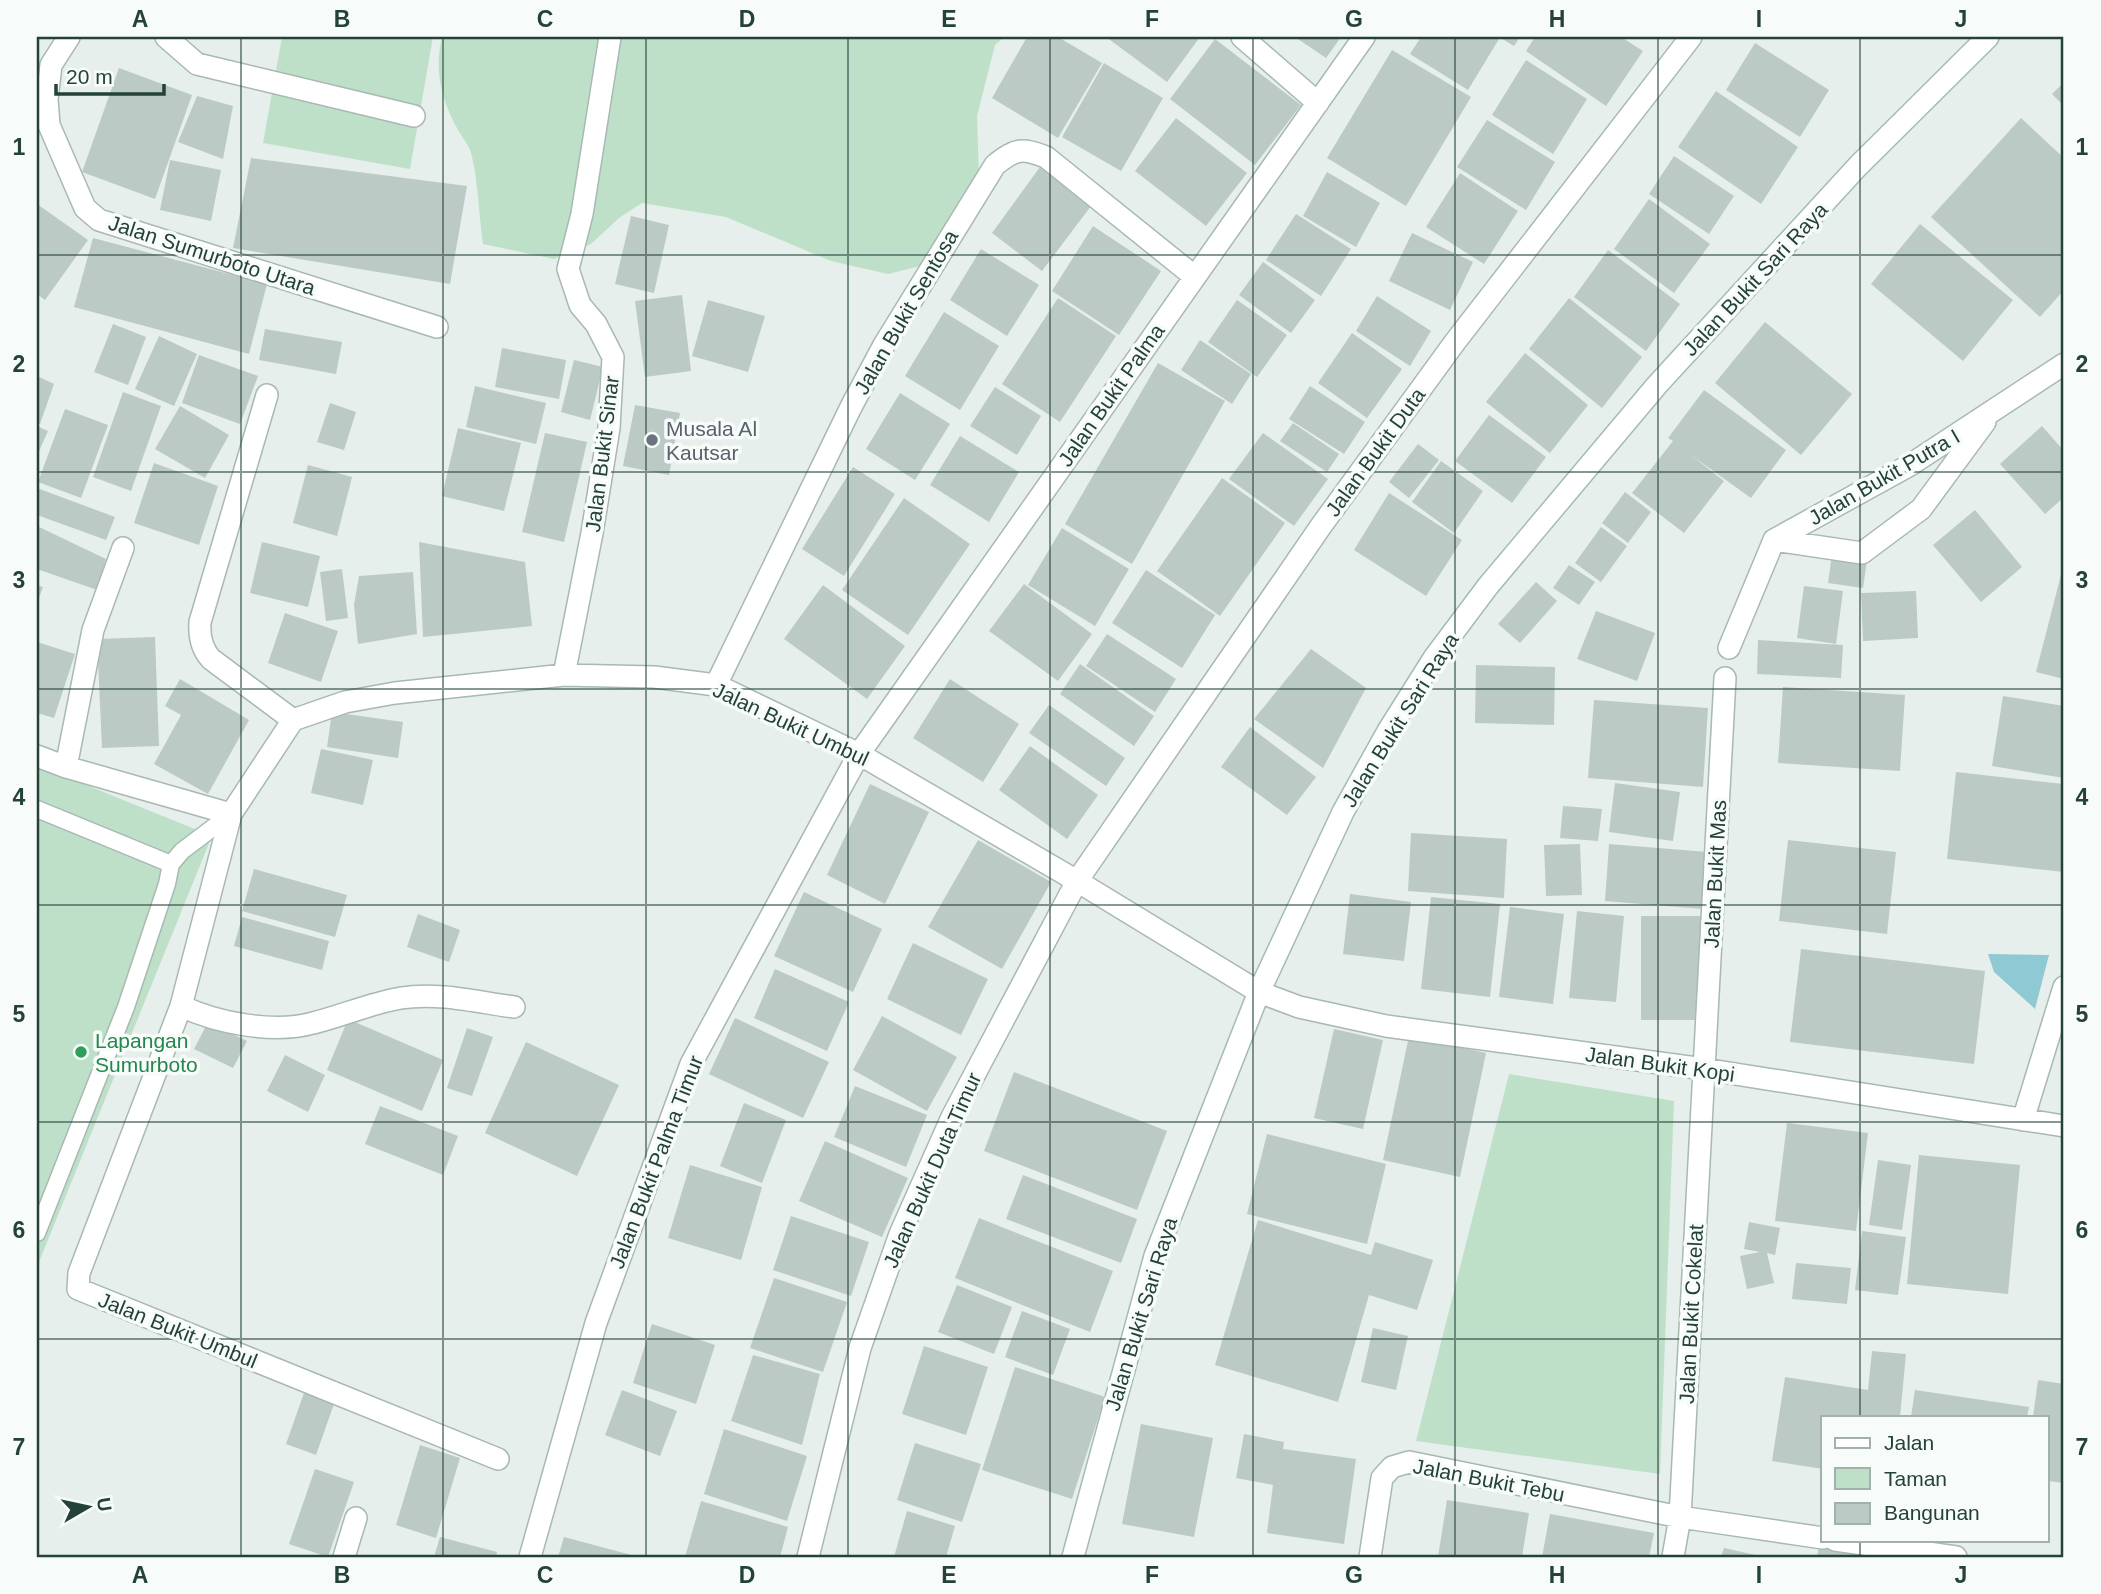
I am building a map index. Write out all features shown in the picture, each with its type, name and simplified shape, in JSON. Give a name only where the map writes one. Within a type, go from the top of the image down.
[{"type":"street","name":"Jalan Sumurboto Utara","points":[[69,37],[51,65],[47,99],[49,125],[85,208],[99,219],[437,327]]},
{"type":"street","points":[[166,37],[197,64],[414,116]]},
{"type":"street","name":"Jalan Bukit Sinar","points":[[564,675],[609,428],[613,357],[596,324],[580,305],[568,269],[582,214],[610,37]]},
{"type":"street","points":[[1242,37],[1318,103]]},
{"type":"street","name":"Jalan Bukit Palma","points":[[859,754],[1364,37]]},
{"type":"street","name":"Jalan Bukit Duta","points":[[1077,881],[1345,493],[1455,342],[1691,37]]},
{"type":"street","name":"Jalan Bukit Sari Raya","points":[[1073,1557],[1155,1255],[1259,992],[1343,812],[1388,731],[1434,658],[1488,586],[1657,385],[1858,166],[1988,37]]},
{"type":"street","name":"Jalan Bukit Sentosa","points":[[716,685],[871,370],[995,165],[1010,153],[1018,151],[1027,150],[1046,157],[1195,277]]},
{"type":"street","name":"Jalan Bukit Putra I","points":[[1774,540],[1910,465],[2064,364]]},
{"type":"street","points":[[267,395],[204,609],[200,636],[203,649],[211,659],[293,720]]},
{"type":"street","name":"Jalan Bukit Putra I","points":[[1774,540],[1862,553],[1921,509],[1993,412]]},
{"type":"street","points":[[1729,648],[1774,540]]},
{"type":"street","points":[[66,767],[93,630],[123,548]]},
{"type":"street","name":"Jalan Bukit Umbul","points":[[498,1459],[78,1289],[79,1273],[181,1006],[231,814],[293,720],[345,702],[395,693],[564,675],[654,677],[716,685],[859,754],[1077,881],[1259,992]]},
{"type":"street","name":"Jalan Bukit Mas","points":[[1704,1069],[1725,678]]},
{"type":"street","name":"Jalan Bukit Palma Timur","points":[[530,1557],[596,1323],[691,1064],[859,754]]},
{"type":"street","points":[[37,756],[66,767],[231,814]]},
{"type":"street","name":"Jalan Bukit Duta Timur","points":[[808,1557],[860,1348],[900,1234],[952,1117],[1077,881]]},
{"type":"street","points":[[2023,1120],[2064,987]]},
{"type":"street","name":"Jalan Bukit Kopi","points":[[1259,992],[1299,1007],[1386,1026],[1704,1069],[2064,1126]]},
{"type":"street","points":[[181,1006],[202,1016],[264,1027],[310,1024],[402,998],[435,997],[514,1007]]},
{"type":"street","name":"Jalan Bukit Cokelat","points":[[1673,1557],[1680,1517],[1704,1069]]},
{"type":"street","name":"Jalan Bukit Tebu","points":[[1370,1557],[1382,1478],[1392,1468],[1409,1462],[1680,1517]]},
{"type":"street","points":[[1680,1517],[1821,1538]]},
{"type":"street","points":[[344,1557],[356,1518]]},
{"type":"street","points":[[1849,1542],[1956,1557]]},
{"type":"lane","points":[[37,809],[171,864]]},
{"type":"lane","points":[[37,1233],[125,1007],[167,884],[171,864],[182,851],[231,814]]},
{"type":"green space","points":[[282,37],[433,37],[410,169],[263,143]]},
{"type":"green space","points":[[442,37],[1004,37],[995,45],[977,116],[979,175],[924,265],[888,274],[831,261],[726,217],[642,203],[619,218],[591,244],[554,259],[483,244],[471,153],[443,96],[439,73]]},
{"type":"green space","name":"Lapangan Sumurboto","points":[[37,765],[212,836],[37,1267]]},
{"type":"green space","points":[[1509,1074],[1674,1101],[1660,1474],[1416,1441]]},
{"type":"water","points":[[1988,954],[2049,955],[2035,1009],[1994,972]]},
{"type":"building","points":[[1027,37],[1058,37],[1102,63],[1058,138],[992,98]]},
{"type":"building","points":[[1106,37],[1200,37],[1167,82]]},
{"type":"building","points":[[1295,37],[1341,37],[1326,58]]},
{"type":"building","points":[[1421,37],[1499,39],[1468,90],[1410,54]]},
{"type":"building","points":[[1499,37],[1520,37],[1514,46]]},
{"type":"building","points":[[1535,37],[1621,37],[1643,51],[1606,106],[1526,51]]},
{"type":"building","points":[[1215,39],[1301,105],[1255,165],[1170,99]]},
{"type":"building","points":[[1755,43],[1829,90],[1800,137],[1726,90]]},
{"type":"building","points":[[1392,50],[1471,97],[1406,206],[1327,158]]},
{"type":"building","points":[[1526,60],[1587,99],[1553,154],[1492,115]]},
{"type":"building","points":[[1104,63],[1163,98],[1121,171],[1062,137]]},
{"type":"building","points":[[119,68],[192,95],[155,199],[82,172]]},
{"type":"building","points":[[2064,82],[2064,106],[2052,94]]},
{"type":"building","points":[[1716,91],[1798,147],[1761,204],[1678,147]]},
{"type":"building","points":[[197,96],[233,106],[223,159],[178,142]]},
{"type":"building","points":[[1176,118],[1247,173],[1206,226],[1135,171]]},
{"type":"building","points":[[2021,118],[2064,158],[2064,290],[2040,317],[1931,217]]},
{"type":"building","points":[[1487,120],[1555,162],[1526,210],[1457,167]]},
{"type":"building","points":[[1674,156],[1734,196],[1709,234],[1649,194]]},
{"type":"building","points":[[251,158],[467,186],[450,284],[233,248]]},
{"type":"building","points":[[170,160],[221,170],[211,221],[160,210]]},
{"type":"building","points":[[1040,167],[1091,206],[1042,271],[992,233]]},
{"type":"building","points":[[1327,172],[1380,203],[1356,247],[1303,216]]},
{"type":"building","points":[[1460,173],[1518,211],[1484,264],[1426,227]]},
{"type":"building","points":[[1649,199],[1710,244],[1674,293],[1614,249]]},
{"type":"building","points":[[37,204],[88,240],[45,300],[37,294]]},
{"type":"building","points":[[1296,214],[1351,249],[1321,296],[1266,260]]},
{"type":"building","points":[[631,216],[669,225],[654,293],[615,284]]},
{"type":"building","points":[[1920,224],[2013,300],[1963,361],[1871,284]]},
{"type":"building","points":[[1093,226],[1161,271],[1119,335],[1052,291]]},
{"type":"building","points":[[1412,233],[1473,262],[1450,310],[1389,281]]},
{"type":"building","points":[[93,238],[267,284],[249,354],[74,307]]},
{"type":"building","points":[[981,249],[1039,285],[1007,336],[950,300]]},
{"type":"building","points":[[1608,250],[1680,304],[1646,351],[1574,297]]},
{"type":"building","points":[[1263,262],[1315,300],[1291,333],[1239,295]]},
{"type":"building","points":[[682,295],[691,371],[645,377],[635,301]]},
{"type":"building","points":[[1377,296],[1431,331],[1410,366],[1356,331]]},
{"type":"building","points":[[1058,298],[1116,336],[1060,422],[1002,384]]},
{"type":"building","points":[[1569,298],[1642,357],[1602,408],[1529,349]]},
{"type":"building","points":[[708,300],[765,316],[748,372],[692,356]]},
{"type":"building","points":[[1237,300],[1287,335],[1257,377],[1208,342]]},
{"type":"building","points":[[944,312],[999,346],[960,410],[905,376]]},
{"type":"building","points":[[1765,322],[1852,394],[1801,455],[1715,383]]},
{"type":"building","points":[[113,324],[146,337],[128,385],[94,372]]},
{"type":"building","points":[[265,329],[342,342],[336,374],[259,360]]},
{"type":"building","points":[[1352,333],[1402,369],[1367,418],[1318,383]]},
{"type":"building","points":[[159,336],[197,354],[174,406],[135,389]]},
{"type":"building","points":[[1200,340],[1251,374],[1232,404],[1181,370]]},
{"type":"building","points":[[502,348],[566,360],[559,399],[495,387]]},
{"type":"building","points":[[1525,353],[1588,405],[1550,453],[1486,402]]},
{"type":"building","points":[[199,355],[258,376],[240,424],[182,403]]},
{"type":"building","points":[[574,360],[603,367],[590,420],[561,412]]},
{"type":"building","points":[[1158,363],[1225,401],[1132,564],[1065,524]]},
{"type":"building","points":[[37,376],[54,384],[40,424],[37,422]]},
{"type":"building","points":[[475,386],[546,403],[536,444],[466,427]]},
{"type":"building","points":[[1310,386],[1365,422],[1344,454],[1289,419]]},
{"type":"building","points":[[995,387],[1041,416],[1017,455],[970,426]]},
{"type":"building","points":[[1704,390],[1786,450],[1751,498],[1691,455],[1724,481],[1684,533],[1632,493],[1673,441],[1668,438]]},
{"type":"building","points":[[123,392],[161,406],[131,491],[93,477]]},
{"type":"building","points":[[900,393],[950,424],[915,480],[866,449]]},
{"type":"building","points":[[330,403],[356,412],[344,450],[317,442]]},
{"type":"building","name":"Musala Al Kautsar","points":[[635,405],[680,413],[669,475],[623,466]]},
{"type":"building","points":[[180,406],[229,435],[205,478],[155,449]]},
{"type":"building","points":[[65,409],[108,425],[81,498],[38,482]]},
{"type":"building","points":[[1489,415],[1546,457],[1512,503],[1455,461]]},
{"type":"building","points":[[1293,423],[1339,454],[1327,472],[1280,441]]},
{"type":"building","points":[[37,426],[48,431],[37,456]]},
{"type":"building","points":[[2042,426],[2064,451],[2064,497],[2045,514],[2000,464]]},
{"type":"building","points":[[458,428],[521,443],[504,511],[442,496]]},
{"type":"building","points":[[545,433],[587,442],[564,542],[522,532]]},
{"type":"building","points":[[1263,433],[1328,479],[1294,526],[1229,479]]},
{"type":"building","points":[[960,436],[1019,472],[989,522],[930,485]]},
{"type":"building","points":[[1418,444],[1439,460],[1409,498],[1389,482]]},
{"type":"building","points":[[1441,461],[1483,491],[1454,533],[1412,502]]},
{"type":"building","points":[[154,463],[218,486],[199,545],[134,523]]},
{"type":"building","points":[[308,465],[352,477],[337,536],[293,523]]},
{"type":"building","points":[[853,467],[895,494],[844,576],[802,549]]},
{"type":"building","points":[[1222,478],[1285,523],[1220,616],[1157,571]]},
{"type":"building","points":[[37,488],[115,517],[106,540],[37,515]]},
{"type":"building","points":[[1625,492],[1651,512],[1628,543],[1602,523]]},
{"type":"building","points":[[1389,493],[1462,540],[1426,596],[1354,550]]},
{"type":"building","points":[[904,498],[970,544],[908,635],[842,590]]},
{"type":"building","points":[[1975,510],[2022,567],[1981,602],[1933,545]]},
{"type":"building","points":[[37,526],[106,559],[97,590],[37,569]]},
{"type":"building","points":[[1601,527],[1627,546],[1601,582],[1575,563]]},
{"type":"building","points":[[1062,528],[1129,569],[1095,626],[1028,585]]},
{"type":"building","points":[[262,542],[320,556],[308,607],[250,593]]},
{"type":"building","points":[[419,542],[525,562],[532,626],[423,637]]},
{"type":"building","points":[[1833,547],[1868,553],[1863,588],[1828,583]]},
{"type":"building","points":[[1569,565],[1595,582],[1579,605],[1553,588]]},
{"type":"building","points":[[2064,567],[2064,679],[2036,672]]},
{"type":"building","points":[[342,569],[348,618],[326,621],[320,572]]},
{"type":"building","points":[[1146,570],[1215,615],[1182,668],[1112,623]]},
{"type":"building","points":[[413,572],[417,634],[358,644],[354,605],[359,576]]},
{"type":"building","points":[[1536,582],[1557,601],[1520,643],[1498,624]]},
{"type":"building","points":[[1024,584],[1092,634],[1058,681],[989,631]]},
{"type":"building","points":[[37,585],[43,587],[37,603]]},
{"type":"building","points":[[823,585],[905,646],[867,699],[784,639]]},
{"type":"building","points":[[1804,586],[1843,591],[1836,644],[1797,638]]},
{"type":"building","points":[[1916,591],[1918,638],[1863,641],[1861,593]]},
{"type":"building","points":[[1596,611],[1655,633],[1637,681],[1577,659]]},
{"type":"building","points":[[285,613],[338,631],[321,682],[268,663]]},
{"type":"building","points":[[1107,634],[1176,679],[1155,712],[1086,666]]},
{"type":"building","points":[[155,637],[159,746],[102,748],[97,639]]},
{"type":"building","points":[[1758,640],[1843,645],[1841,678],[1757,674]]},
{"type":"building","points":[[37,642],[75,654],[54,718],[37,713]]},
{"type":"building","points":[[1311,649],[1366,688],[1323,768],[1254,719]]},
{"type":"building","points":[[1080,664],[1154,716],[1134,746],[1060,694]]},
{"type":"building","points":[[1476,665],[1555,667],[1554,725],[1475,723]]},
{"type":"building","points":[[180,679],[249,720],[208,794],[154,764],[181,715],[165,706]]},
{"type":"building","points":[[950,679],[1019,724],[983,782],[913,738]]},
{"type":"building","points":[[1783,687],[1905,695],[1900,771],[1778,763]]},
{"type":"building","points":[[2003,696],[2064,706],[2064,778],[1992,766]]},
{"type":"building","points":[[1594,700],[1708,708],[1703,787],[1588,778]]},
{"type":"building","points":[[1049,705],[1125,758],[1106,786],[1029,733]]},
{"type":"building","points":[[332,712],[403,722],[398,758],[327,747]]},
{"type":"building","points":[[1250,727],[1316,777],[1287,815],[1221,767]]},
{"type":"building","points":[[1030,746],[1098,795],[1067,839],[999,790]]},
{"type":"building","points":[[321,749],[373,760],[363,805],[311,793]]},
{"type":"building","points":[[1956,772],[2064,784],[2064,872],[1947,859]]},
{"type":"building","points":[[1615,783],[1680,792],[1673,841],[1609,832]]},
{"type":"building","points":[[870,784],[929,812],[885,904],[827,875]]},
{"type":"building","points":[[1563,806],[1602,809],[1598,841],[1560,838]]},
{"type":"building","points":[[1411,833],[1507,839],[1504,898],[1408,891]]},
{"type":"building","points":[[978,840],[1051,882],[1002,969],[928,927]]},
{"type":"building","points":[[1788,840],[1896,852],[1887,934],[1779,921]]},
{"type":"building","points":[[1580,844],[1582,895],[1546,896],[1544,845]]},
{"type":"building","points":[[1609,844],[1720,853],[1715,910],[1605,901]]},
{"type":"building","points":[[254,869],[347,895],[335,937],[242,911]]},
{"type":"building","points":[[804,892],[882,929],[853,992],[774,956]]},
{"type":"building","points":[[1350,894],[1411,902],[1404,961],[1343,954]]},
{"type":"building","points":[[1431,897],[1500,904],[1490,997],[1421,989]]},
{"type":"building","points":[[1510,907],[1564,914],[1553,1004],[1499,997]]},
{"type":"building","points":[[1577,911],[1624,916],[1616,1002],[1569,998]]},
{"type":"building","points":[[418,914],[460,930],[449,962],[407,947]]},
{"type":"building","points":[[1641,916],[1717,916],[1718,1020],[1641,1020]]},
{"type":"building","points":[[242,917],[329,941],[322,970],[234,946]]},
{"type":"building","points":[[913,943],[988,979],[961,1035],[887,999]]},
{"type":"building","points":[[1801,949],[1985,971],[1974,1064],[1790,1042]]},
{"type":"building","points":[[775,969],[849,1002],[827,1051],[754,1018]]},
{"type":"building","points":[[882,1016],[957,1057],[927,1111],[853,1070]]},
{"type":"building","points":[[735,1018],[829,1062],[803,1118],[709,1074]]},
{"type":"building","points":[[348,1019],[443,1060],[422,1111],[327,1070]]},
{"type":"building","points":[[208,1022],[247,1041],[233,1068],[194,1049]]},
{"type":"building","points":[[467,1028],[493,1037],[472,1096],[447,1088]]},
{"type":"building","points":[[1334,1029],[1383,1040],[1363,1129],[1314,1118]]},
{"type":"building","points":[[1409,1036],[1486,1053],[1460,1177],[1383,1160]]},
{"type":"building","points":[[526,1042],[619,1085],[577,1176],[485,1133]]},
{"type":"building","points":[[285,1055],[325,1075],[308,1112],[267,1091]]},
{"type":"building","points":[[1014,1072],[1167,1131],[1137,1210],[984,1151]]},
{"type":"building","points":[[855,1086],[927,1115],[906,1167],[834,1137]]},
{"type":"building","points":[[744,1103],[786,1120],[762,1183],[720,1166]]},
{"type":"building","points":[[380,1106],[458,1136],[443,1175],[365,1144]]},
{"type":"building","points":[[1787,1123],[1868,1133],[1856,1231],[1775,1221]]},
{"type":"building","points":[[1267,1134],[1386,1164],[1367,1244],[1247,1214]]},
{"type":"building","points":[[825,1141],[908,1178],[882,1237],[799,1201]]},
{"type":"building","points":[[1919,1155],[2020,1165],[2008,1294],[1907,1284]]},
{"type":"building","points":[[1878,1160],[1911,1165],[1902,1230],[1869,1225]]},
{"type":"building","points":[[690,1165],[762,1187],[741,1260],[668,1238]]},
{"type":"building","points":[[1023,1175],[1137,1219],[1121,1263],[1006,1219]]},
{"type":"building","points":[[791,1216],[869,1242],[851,1296],[773,1270]]},
{"type":"building","points":[[979,1218],[1113,1271],[1090,1332],[955,1278]]},
{"type":"building","points":[[1258,1220],[1371,1255],[1375,1242],[1433,1260],[1417,1310],[1369,1295],[1338,1402],[1215,1365]]},
{"type":"building","points":[[1749,1222],[1780,1228],[1775,1255],[1767,1253],[1774,1283],[1747,1289],[1740,1256],[1760,1252],[1744,1249]]},
{"type":"building","points":[[1862,1231],[1906,1237],[1898,1295],[1855,1290]]},
{"type":"building","points":[[1796,1263],[1851,1268],[1847,1304],[1792,1299]]},
{"type":"building","points":[[774,1278],[847,1302],[823,1372],[750,1348]]},
{"type":"building","points":[[957,1285],[1012,1307],[994,1354],[938,1332]]},
{"type":"building","points":[[1022,1311],[1070,1329],[1053,1375],[1005,1357]]},
{"type":"building","points":[[652,1324],[715,1345],[696,1404],[633,1383]]},
{"type":"building","points":[[1373,1328],[1408,1336],[1396,1390],[1361,1382]]},
{"type":"building","points":[[924,1346],[988,1367],[966,1435],[902,1414]]},
{"type":"building","points":[[1872,1351],[1906,1354],[1900,1416],[1821,1416],[1821,1469],[1772,1461],[1785,1377],[1868,1390]]},
{"type":"building","points":[[753,1355],[820,1374],[802,1445],[731,1421]]},
{"type":"building","points":[[1015,1367],[1105,1397],[1072,1499],[982,1470]]},
{"type":"building","points":[[2038,1380],[2064,1384],[2064,1483],[2048,1481],[2048,1416],[2033,1416]]},
{"type":"building","points":[[622,1390],[677,1411],[660,1456],[605,1435]]},
{"type":"building","points":[[1915,1390],[2029,1407],[2027,1416],[1911,1416]]},
{"type":"building","points":[[304,1393],[334,1404],[316,1455],[286,1444]]},
{"type":"building","points":[[1141,1424],[1213,1438],[1194,1537],[1122,1524]]},
{"type":"building","points":[[724,1429],[807,1456],[787,1521],[704,1494]]},
{"type":"building","points":[[1244,1434],[1284,1442],[1283,1449],[1356,1459],[1344,1544],[1267,1533],[1273,1485],[1236,1478]]},
{"type":"building","points":[[915,1443],[981,1464],[962,1522],[897,1500]]},
{"type":"building","points":[[420,1445],[460,1458],[436,1538],[396,1525]]},
{"type":"building","points":[[315,1469],[354,1482],[328,1557],[289,1544]]},
{"type":"building","points":[[1447,1500],[1529,1513],[1522,1557],[1438,1557]]},
{"type":"building","points":[[701,1501],[788,1527],[780,1557],[685,1557]]},
{"type":"building","points":[[907,1511],[955,1526],[946,1557],[894,1557]]},
{"type":"building","points":[[1550,1514],[1654,1533],[1649,1557],[1542,1557]]},
{"type":"building","points":[[440,1537],[497,1552],[496,1557],[434,1557]]},
{"type":"building","points":[[564,1537],[635,1556],[635,1557],[558,1557]]},
{"type":"building","points":[[1819,1547],[1861,1555],[1861,1557],[1817,1557]]},
{"type":"building","points":[[1724,1548],[1760,1556],[1760,1557],[1721,1557]]},
{"type":"place","name":"Musala Al Kautsar","points":[[652,440]]},
{"type":"place","name":"Lapangan Sumurboto","points":[[81,1052]]}]
